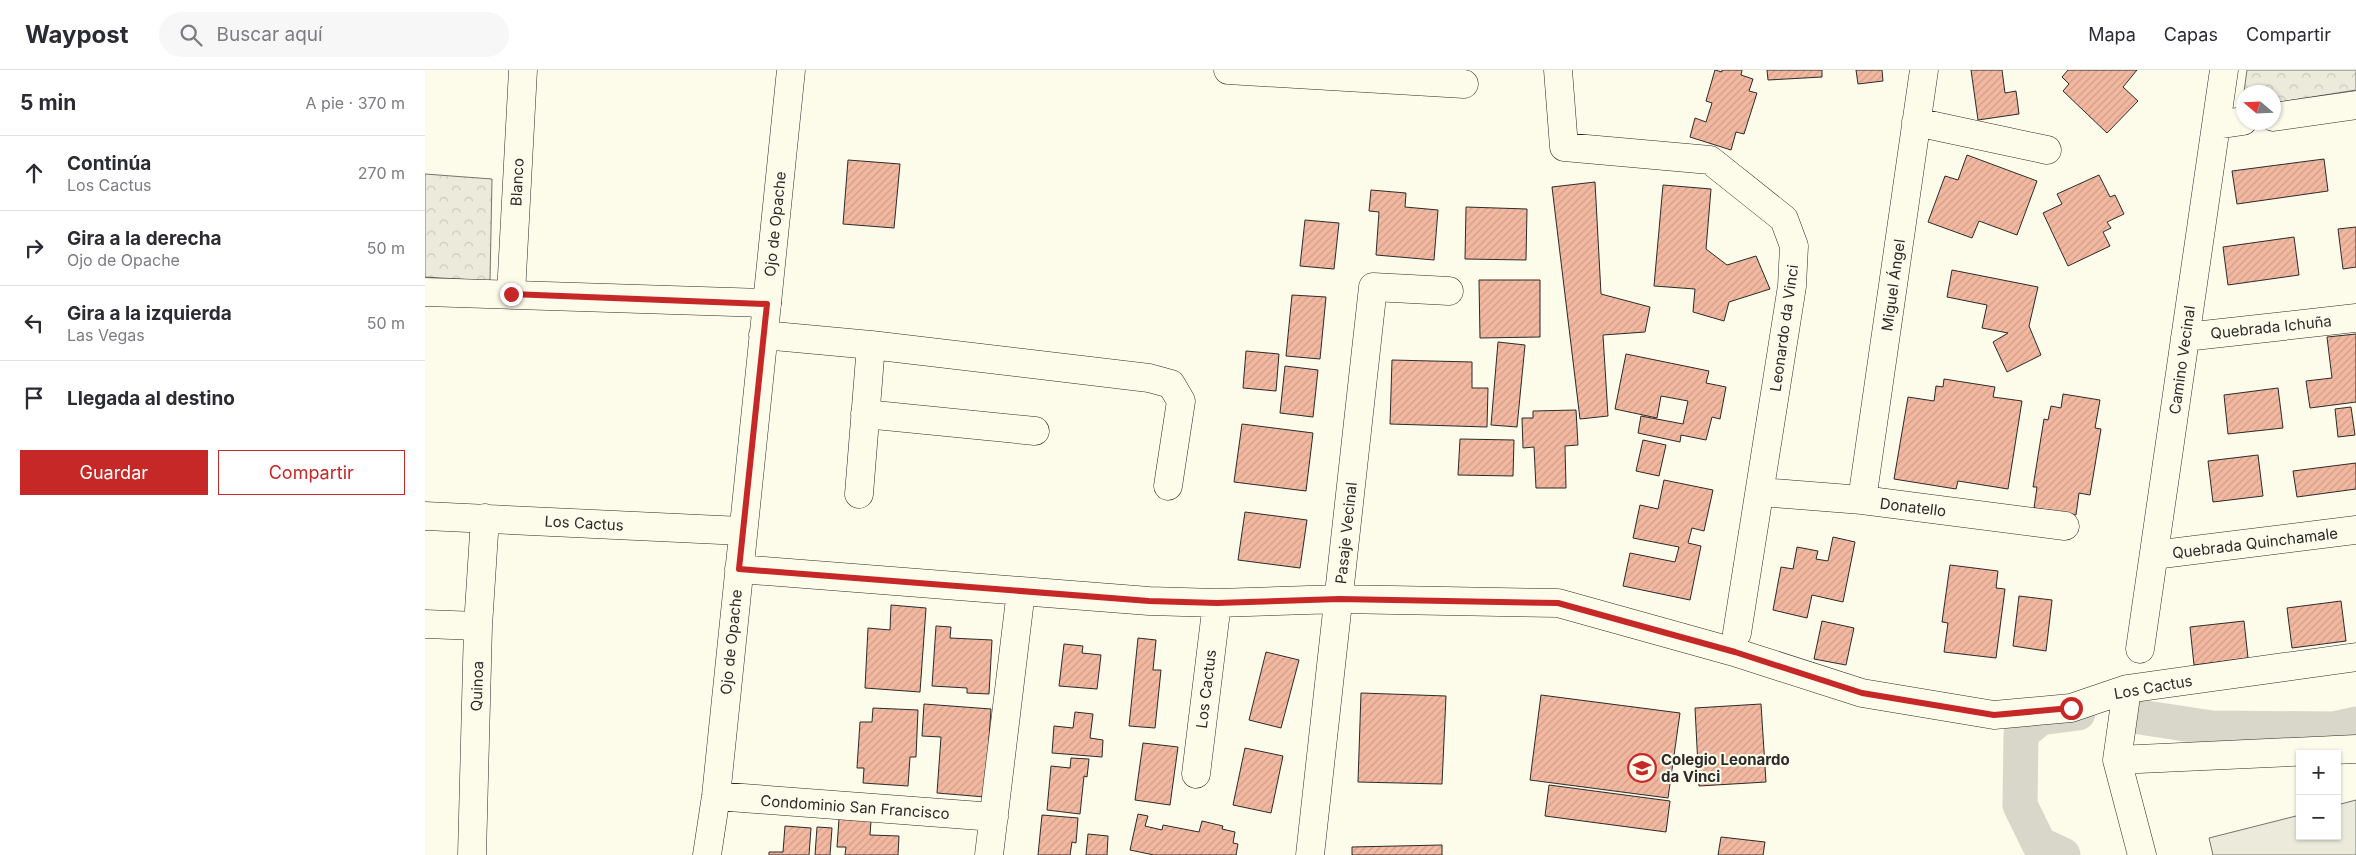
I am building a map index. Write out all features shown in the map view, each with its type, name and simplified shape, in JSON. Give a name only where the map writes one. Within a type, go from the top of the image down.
[{"type":"street","name":"Blanco","points":[[511,294],[523,70]]},
{"type":"street","name":"Ojo de Opache","points":[[707,855],[716,796],[791,70]]},
{"type":"street","points":[[1228,70],[1464,84]]},
{"type":"street","name":"Leonardo da Vinci","points":[[1558,70],[1564,147],[1710,160],[1784,219],[1794,246],[1792,286],[1737,633]]},
{"type":"street","name":"Miguel Ángel","points":[[1862,500],[1925,70]]},
{"type":"street","name":"Camino Vecinal","points":[[2140,649],[2224,70]]},
{"type":"street","points":[[2281,116],[2356,105]]},
{"type":"street","points":[[1916,122],[2047,150]]},
{"type":"street","points":[[2216,125],[2236,122]]},
{"type":"street","name":"Pasaje Vecinal","points":[[1309,855],[1373,287],[1449,290]]},
{"type":"street","points":[[425,292],[767,304]]},
{"type":"street","name":"Quebrada Ichuña","points":[[2185,337],[2356,318]]},
{"type":"street","points":[[763,335],[871,345],[1149,378],[1171,384],[1181,401],[1168,486]]},
{"type":"street","points":[[859,494],[871,345]]},
{"type":"street","points":[[865,414],[1035,431]]},
{"type":"street","name":"Donatello","points":[[1760,492],[1862,500],[2065,526]]},
{"type":"street","name":"Los Cactus","points":[[425,516],[743,531]]},
{"type":"street","name":"Quinoa","points":[[472,855],[478,626],[485,518]]},
{"type":"street","name":"Quebrada Quinchamale","points":[[2154,555],[2356,530]]},
{"type":"street","name":"Los Cactus","points":[[739,569],[1149,601],[1217,603],[1339,599],[1558,603],[1735,652],[1862,693],[1994,715],[2071,708],[2127,689],[2356,658]]},
{"type":"street","points":[[989,855],[1021,592]]},
{"type":"street","name":"Los Cactus","points":[[1196,774],[1217,603]]},
{"type":"street","points":[[425,624],[478,626]]},
{"type":"street","points":[[2127,689],[2117,760],[2142,855]]},
{"type":"street","points":[[2117,760],[2356,749]]},
{"type":"street","name":"Condominio San Francisco","points":[[716,796],[994,817]]},
{"type":"green space","points":[[2247,70],[2356,70],[2356,90],[2281,102],[2281,85],[2245,85]]},
{"type":"green space","points":[[425,174],[492,179],[490,281],[425,277]]},
{"type":"green space","points":[[2356,800],[2356,855],[2213,855],[2209,838],[2296,816],[2296,840],[2341,840],[2341,804]]},
{"type":"building","points":[[1715,70],[1722,72],[1722,70],[1742,70],[1741,75],[1753,79],[1749,91],[1757,93],[1744,134],[1736,132],[1731,150],[1690,137],[1695,118],[1706,122],[1712,103],[1706,101]]},
{"type":"building","points":[[1767,70],[1822,70],[1822,77],[1768,80]]},
{"type":"building","points":[[1856,70],[1882,70],[1883,81],[1858,84]]},
{"type":"building","points":[[1971,70],[2002,70],[2005,93],[2016,91],[2019,114],[1978,120]]},
{"type":"building","points":[[2068,70],[2137,70],[2123,87],[2138,101],[2107,133],[2063,91],[2069,84],[2062,77]]},
{"type":"building","points":[[1967,155],[2037,181],[2017,235],[1979,221],[1972,238],[1928,222],[1945,176],[1958,180]]},
{"type":"building","points":[[2324,159],[2328,191],[2237,204],[2232,171]]},
{"type":"building","points":[[848,160],[900,164],[894,228],[843,224]]},
{"type":"building","points":[[2099,175],[2110,197],[2115,195],[2124,214],[2107,222],[2111,228],[2103,232],[2110,246],[2068,266],[2043,213],[2062,204],[2057,194]]},
{"type":"building","points":[[1595,182],[1601,294],[1650,307],[1645,332],[1603,335],[1608,416],[1580,419],[1552,187]]},
{"type":"building","points":[[1663,185],[1711,189],[1706,249],[1727,265],[1756,256],[1770,289],[1729,302],[1724,321],[1693,312],[1695,289],[1654,286]]},
{"type":"building","points":[[1371,190],[1406,193],[1405,207],[1438,210],[1434,260],[1376,255],[1379,212],[1369,211]]},
{"type":"building","points":[[1466,207],[1527,209],[1526,260],[1465,259]]},
{"type":"building","points":[[1305,220],[1339,223],[1334,269],[1300,266]]},
{"type":"building","points":[[2356,227],[2356,267],[2343,269],[2338,229]]},
{"type":"building","points":[[2294,237],[2299,275],[2228,285],[2223,247]]},
{"type":"building","points":[[1952,270],[2038,287],[2029,326],[2041,355],[2007,372],[1993,342],[2008,333],[1982,328],[1987,305],[1947,297]]},
{"type":"building","points":[[1479,280],[1540,280],[1540,337],[1480,338]]},
{"type":"building","points":[[1292,295],[1326,297],[1320,359],[1286,356]]},
{"type":"building","points":[[2356,334],[2356,402],[2310,408],[2306,381],[2332,378],[2327,337]]},
{"type":"building","points":[[1498,342],[1525,345],[1517,427],[1491,425]]},
{"type":"building","points":[[1246,351],[1279,354],[1276,391],[1243,388]]},
{"type":"building","points":[[1626,354],[1709,371],[1706,383],[1726,387],[1720,419],[1712,417],[1706,440],[1681,435],[1680,442],[1638,433],[1641,416],[1683,424],[1688,401],[1661,396],[1657,418],[1615,409]]},
{"type":"building","points":[[1392,360],[1472,362],[1472,388],[1488,388],[1487,427],[1390,424]]},
{"type":"building","points":[[1285,366],[1318,370],[1313,417],[1280,413]]},
{"type":"building","points":[[1944,379],[1995,387],[1993,397],[2022,401],[2008,489],[1958,481],[1956,489],[1894,479],[1908,397],[1934,401],[1936,386],[1943,387]]},
{"type":"building","points":[[2278,388],[2283,428],[2228,434],[2224,395]]},
{"type":"building","points":[[2063,394],[2100,400],[2095,428],[2101,429],[2090,495],[2079,493],[2076,515],[2034,508],[2037,487],[2033,487],[2044,419],[2048,420],[2051,406],[2061,408]]},
{"type":"building","points":[[2351,407],[2355,435],[2338,437],[2335,409]]},
{"type":"building","points":[[1576,410],[1578,445],[1565,446],[1566,488],[1536,488],[1534,447],[1523,448],[1522,418],[1533,418],[1533,411]]},
{"type":"building","points":[[1242,424],[1313,433],[1306,491],[1234,482]]},
{"type":"building","points":[[1460,439],[1514,440],[1513,476],[1458,475]]},
{"type":"building","points":[[1643,440],[1666,445],[1659,476],[1636,471]]},
{"type":"building","points":[[2258,455],[2263,496],[2213,502],[2208,461]]},
{"type":"building","points":[[2356,463],[2356,489],[2297,497],[2293,471]]},
{"type":"building","points":[[1664,480],[1713,490],[1704,531],[1692,528],[1688,543],[1701,546],[1690,600],[1623,586],[1630,553],[1675,562],[1679,547],[1633,538],[1640,505],[1658,509]]},
{"type":"building","points":[[1245,512],[1307,520],[1300,568],[1238,560]]},
{"type":"building","points":[[1833,537],[1855,542],[1843,602],[1812,595],[1807,618],[1773,610],[1781,567],[1793,569],[1797,547],[1818,551],[1816,559],[1828,561]]},
{"type":"building","points":[[1950,565],[1998,571],[1996,588],[2005,589],[1996,658],[1944,652],[1948,623],[1942,622]]},
{"type":"building","points":[[2019,596],[2052,600],[2046,651],[2013,646]]},
{"type":"building","points":[[2341,601],[2346,641],[2292,648],[2287,608]]},
{"type":"building","points":[[891,605],[926,608],[920,692],[865,688],[868,628],[890,630]]},
{"type":"building","points":[[1822,621],[1854,628],[1846,665],[1814,659]]},
{"type":"building","points":[[2244,621],[2248,658],[2194,665],[2190,627]]},
{"type":"building","points":[[936,626],[951,627],[950,638],[992,640],[989,694],[967,693],[967,688],[932,686]]},
{"type":"building","points":[[1138,638],[1156,640],[1153,670],[1161,670],[1155,728],[1129,726]]},
{"type":"building","points":[[1064,644],[1083,646],[1082,653],[1101,655],[1097,689],[1059,686]]},
{"type":"building","points":[[1266,652],[1299,660],[1281,728],[1249,720]]},
{"type":"building","points":[[1361,693],[1446,696],[1442,784],[1358,782]]},
{"type":"building","points":[[1541,695],[1680,713],[1668,798],[1530,780]]},
{"type":"building","points":[[924,704],[991,709],[985,797],[937,793],[941,737],[922,736]]},
{"type":"building","points":[[1761,704],[1766,782],[1699,786],[1695,708]]},
{"type":"building","points":[[873,708],[918,710],[916,757],[910,757],[908,786],[863,783],[864,768],[857,768],[860,722],[872,722]]},
{"type":"building","points":[[1075,712],[1093,714],[1090,738],[1103,740],[1102,757],[1052,753],[1054,726],[1073,728]]},
{"type":"building","points":[[1143,743],[1178,747],[1170,805],[1135,800]]},
{"type":"building","points":[[1245,748],[1283,756],[1271,813],[1233,805]]},
{"type":"building","points":[[1071,758],[1089,759],[1087,777],[1084,776],[1080,814],[1047,810],[1051,766],[1070,768]]},
{"type":"building","points":[[1549,785],[1670,801],[1666,832],[1545,816]]},
{"type":"building","points":[[1138,814],[1148,816],[1145,826],[1162,830],[1163,825],[1199,832],[1202,821],[1223,826],[1222,829],[1235,832],[1233,843],[1238,844],[1236,855],[1154,855],[1130,850]]},
{"type":"building","points":[[1042,815],[1078,818],[1076,843],[1072,842],[1070,855],[1038,855]]},
{"type":"building","points":[[839,819],[871,821],[870,835],[899,836],[898,855],[845,855],[846,847],[837,847]]},
{"type":"building","points":[[785,826],[811,828],[809,855],[769,855],[769,852],[783,852]]},
{"type":"building","points":[[817,827],[832,828],[830,855],[815,855]]},
{"type":"building","points":[[1088,834],[1108,836],[1107,855],[1086,855]]},
{"type":"building","points":[[1721,837],[1765,842],[1763,855],[1718,855]]},
{"type":"building","points":[[1442,845],[1442,855],[1352,855],[1352,847]]},
{"type":"waterway","points":[[2063,855],[2039,844],[2020,805],[2021,734],[2040,718],[2078,713]]},
{"type":"waterway","points":[[2133,716],[2212,728],[2333,729],[2356,724]]},
{"type":"place","name":"Colegio Leonardo da Vinci","points":[[1642,768]]},
{"type":"route","points":[[511,294],[767,304],[739,569],[1149,601],[1217,603],[1339,599],[1558,603],[1735,652],[1862,693],[1994,715],[2071,708]]}]
